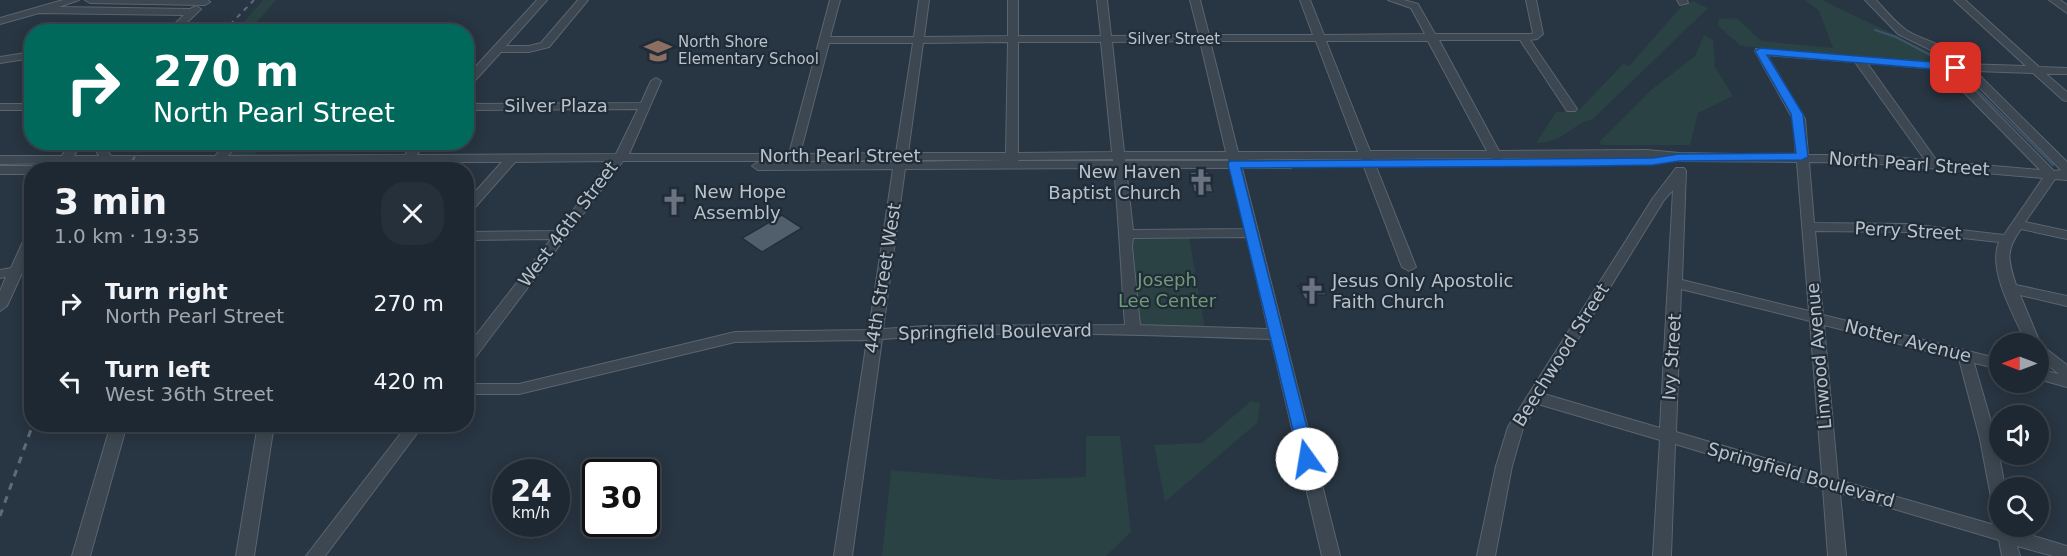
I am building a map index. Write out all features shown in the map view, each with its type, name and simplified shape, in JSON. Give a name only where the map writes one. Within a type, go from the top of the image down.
[{"type":"street","points":[[0,21],[74,0]]},
{"type":"street","points":[[90,0],[206,1]]},
{"type":"street","points":[[474,76],[542,0]]},
{"type":"street","points":[[500,49],[529,49],[545,45],[583,0]]},
{"type":"street","points":[[793,161],[835,0]]},
{"type":"street","name":"44th Street West","points":[[843,556],[873,336],[902,161],[924,0]]},
{"type":"street","points":[[1012,160],[1013,0]]},
{"type":"street","points":[[1102,0],[1127,234],[1125,246],[1133,330]]},
{"type":"street","points":[[1195,0],[1331,556]]},
{"type":"street","points":[[1305,0],[1409,267]]},
{"type":"street","points":[[1394,0],[1415,6],[1497,158]]},
{"type":"street","points":[[1530,0],[1538,34],[1523,37],[1571,109]]},
{"type":"street","points":[[1870,0],[1902,32],[1941,51],[1955,62],[1956,68]]},
{"type":"street","points":[[1959,0],[2067,98]]},
{"type":"street","points":[[2054,0],[2067,10]]},
{"type":"street","points":[[180,24],[206,1]]},
{"type":"street","points":[[38,10],[193,12]]},
{"type":"street","name":"Silver Street","points":[[824,40],[1523,37]]},
{"type":"street","name":"Linwood Avenue","points":[[1837,556],[1797,114],[1759,53],[1763,51],[1858,59]]},
{"type":"street","points":[[0,60],[24,56]]},
{"type":"street","points":[[1858,59],[1956,68],[2067,71]]},
{"type":"street","points":[[1858,59],[1934,165]]},
{"type":"street","points":[[1956,68],[1972,74],[2067,170],[2052,175],[2007,239],[2002,251],[2002,263],[2010,288],[2029,333]]},
{"type":"street","points":[[1956,68],[1951,73],[2052,175]]},
{"type":"street","name":"West 46th Street","points":[[474,348],[625,151],[656,81]]},
{"type":"street","name":"Silver Plaza","points":[[474,107],[645,106]]},
{"type":"street","points":[[0,107],[24,107]]},
{"type":"street","points":[[101,150],[108,160]]},
{"type":"street","points":[[217,162],[227,150]]},
{"type":"street","name":"North Pearl Street","points":[[474,163],[1497,158],[1653,161],[1679,157],[1802,157],[2067,176]]},
{"type":"street","name":"Ivy Street","points":[[1662,556],[1676,283],[1679,157]]},
{"type":"street","name":"North Pearl Street","points":[[0,160],[26,162]]},
{"type":"street","name":"North Pearl Street","points":[[90,162],[108,160],[162,162]]},
{"type":"street","points":[[474,201],[508,163]]},
{"type":"street","points":[[0,170],[24,170]]},
{"type":"street","name":"Beechwood Street","points":[[1486,556],[1510,440],[1659,198],[1680,174]]},
{"type":"street","points":[[2017,224],[2067,235]]},
{"type":"street","name":"Perry Street","points":[[1809,228],[1908,228],[2007,239]]},
{"type":"street","points":[[1127,234],[1252,233]]},
{"type":"street","points":[[474,236],[559,235]]},
{"type":"street","points":[[0,306],[24,252]]},
{"type":"street","points":[[0,274],[15,271]]},
{"type":"street","name":"Notter Avenue","points":[[1676,283],[1989,361]]},
{"type":"street","points":[[2010,288],[2067,301]]},
{"type":"street","name":"Springfield Boulevard","points":[[474,389],[519,389],[722,339],[873,336],[926,331],[1133,330],[1277,334]]},
{"type":"street","points":[[1965,355],[1988,439],[1995,477]]},
{"type":"street","points":[[2049,358],[2067,373]]},
{"type":"street","points":[[2049,377],[2067,382]]},
{"type":"street","name":"Springfield Boulevard","points":[[1534,398],[1989,526]]},
{"type":"street","points":[[81,556],[117,432]]},
{"type":"street","points":[[246,556],[264,432]]},
{"type":"street","points":[[315,556],[411,432]]},
{"type":"street","points":[[2007,537],[2011,556]]},
{"type":"street","name":"Springfield Boulevard","points":[[2023,537],[2067,553]]},
{"type":"green space","points":[[263,0],[276,0],[255,24],[242,24]]},
{"type":"green space","points":[[1805,0],[1822,0],[1939,56],[1945,65],[1741,46],[1718,26],[1719,19],[1737,18],[1761,41],[1833,48],[1819,11]]},
{"type":"green space","points":[[1693,1],[1708,8],[1593,119],[1553,140],[1536,143],[1556,112],[1578,111],[1623,64],[1629,66],[1681,7]]},
{"type":"green space","points":[[1704,35],[1713,40],[1715,67],[1733,96],[1698,113],[1690,145],[1602,145],[1599,142],[1651,90],[1695,56]]},
{"type":"green space","points":[[232,150],[259,150],[253,157],[226,157]]},
{"type":"green space","name":"Joseph Lee Center","points":[[1189,236],[1205,329],[1139,327],[1129,238]]},
{"type":"green space","points":[[1251,401],[1260,403],[1257,423],[1165,502],[1154,445],[1202,443]]},
{"type":"green space","points":[[1086,436],[1120,436],[1131,532],[1106,556],[882,556],[891,470],[1008,480],[1086,477]]},
{"type":"building","name":"New Haven Baptist Church","points":[[1190,172],[1208,172],[1213,192],[1194,192]]},
{"type":"building","points":[[782,215],[802,228],[762,252],[742,238]]},
{"type":"building","name":"Jesus Only Apostolic Faith Church","points":[[1298,286],[1323,286],[1326,295],[1314,295],[1316,299],[1305,299]]},
{"type":"waterway","points":[[1875,30],[1896,37],[1947,64]]},
{"type":"waterway","points":[[1961,74],[2053,165]]},
{"type":"railway","points":[[231,24],[254,0]]},
{"type":"railway","points":[[132,162],[138,150]]},
{"type":"railway","points":[[0,516],[30,432]]},
{"type":"place","name":"North Shore Elementary School","points":[[658,51]]},
{"type":"place","name":"New Haven Baptist Church","points":[[1201,182]]},
{"type":"place","name":"New Hope Assembly","points":[[674,202]]},
{"type":"place","name":"Jesus Only Apostolic Faith Church","points":[[1312,291]]},
{"type":"route","points":[[1307,459],[1234,164],[1594,162],[1653,161],[1679,157],[1802,157],[1799,119],[1759,53],[1760,51],[1956,68]]}]
